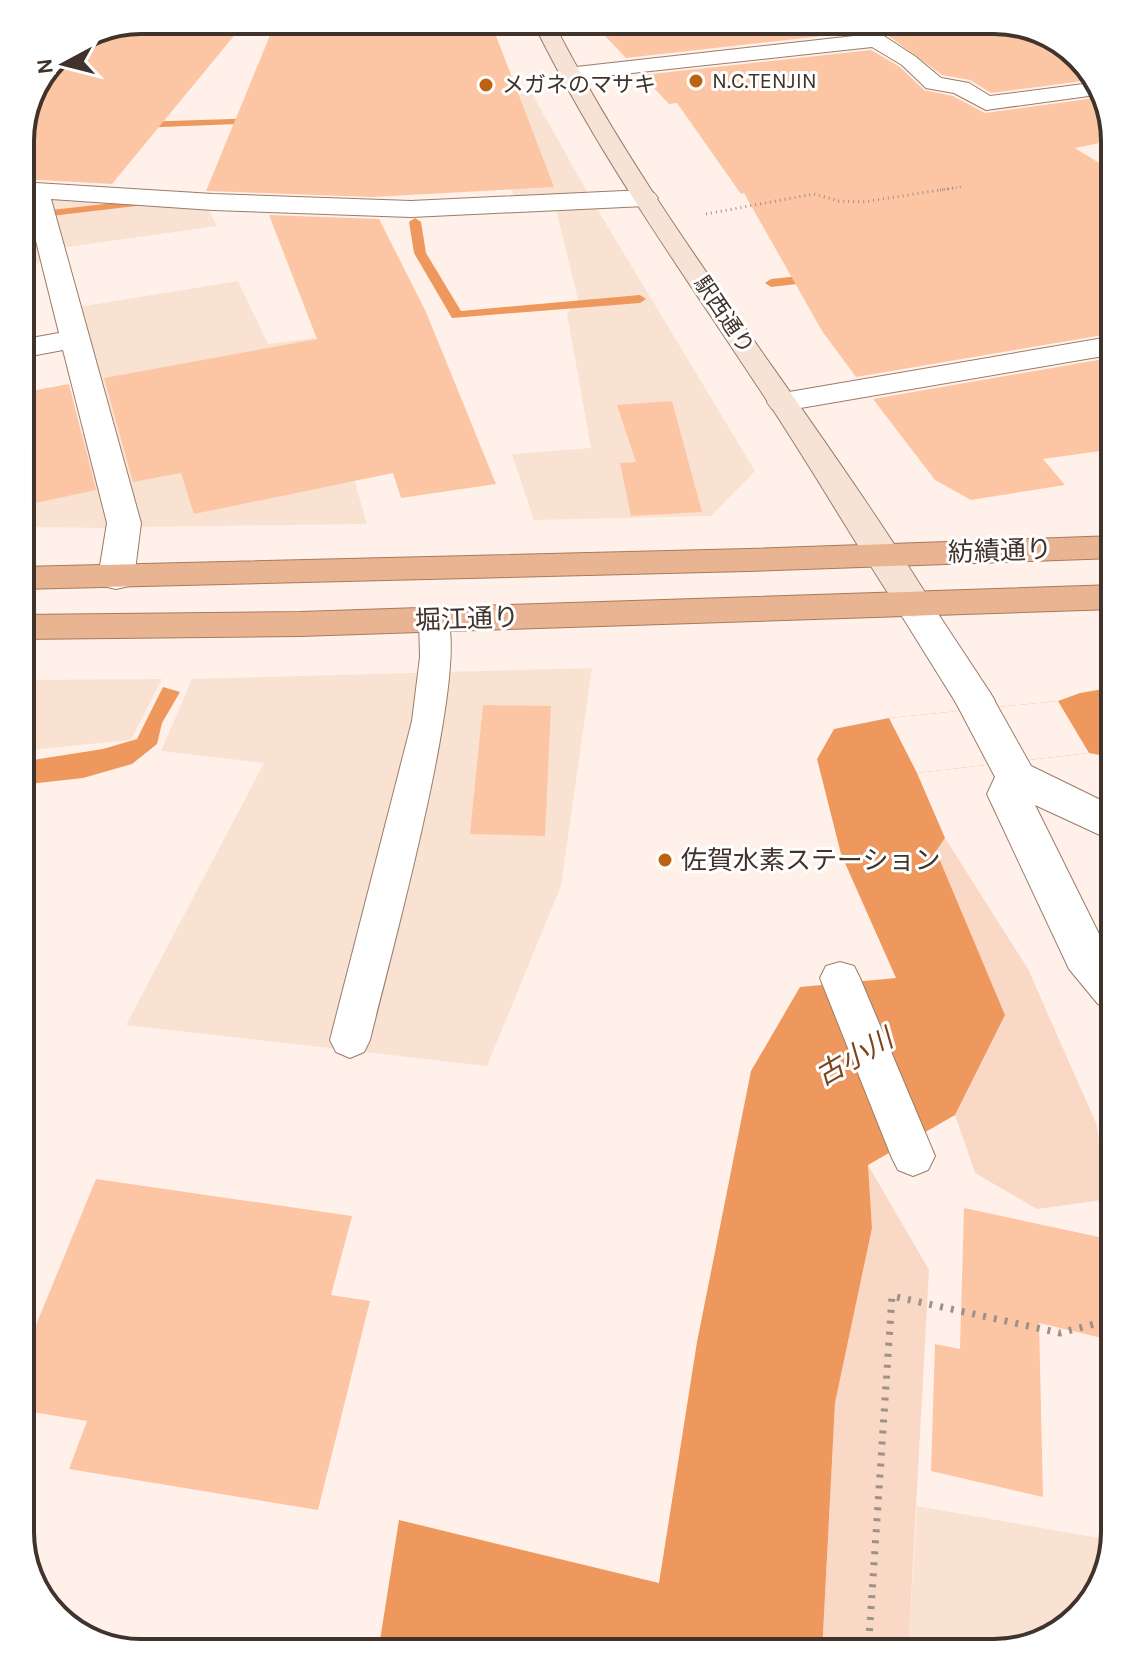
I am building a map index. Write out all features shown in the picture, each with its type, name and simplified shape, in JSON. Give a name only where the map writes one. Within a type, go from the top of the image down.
[{"type":"highway","name":"紡績通り","points":[[885,556],[1101,548]]},
{"type":"highway","name":"堀江通り","points":[[34,578],[885,556]]},
{"type":"highway","name":"紡績通り","points":[[914,605],[1101,598]]},
{"type":"highway","name":"堀江通り","points":[[34,627],[434,620],[914,605]]},
{"type":"main road","name":"駅西通り","points":[[548,34],[567,74],[645,198],[885,556],[914,605]]},
{"type":"street","points":[[567,74],[847,34]]},
{"type":"street","points":[[879,34],[934,83],[961,88],[986,103],[1088,90]]},
{"type":"street","points":[[34,190],[213,202],[411,209],[645,198]]},
{"type":"street","points":[[34,209],[76,339],[124,523],[116,578]]},
{"type":"street","points":[[34,346],[76,339]]},
{"type":"street","points":[[783,402],[1101,347]]},
{"type":"street","points":[[914,605],[958,670],[1016,777],[1101,819]]},
{"type":"street","points":[[1016,777],[1008,794],[1086,955],[1101,973]]},
{"type":"lane","points":[[350,1040],[429,721],[436,657],[434,620]]},
{"type":"lane","points":[[840,978],[913,1156]]},
{"type":"path","points":[[705,214],[814,194],[839,201],[863,202],[961,187]]},
{"type":"path","points":[[869,1639],[892,1296],[1060,1333],[1101,1322]]},
{"type":"shaded area","points":[[200,34],[101,42],[127,35]]},
{"type":"shaded area","points":[[531,92],[588,193],[515,198],[468,97]]},
{"type":"shaded area","points":[[47,197],[208,209],[217,226],[61,248],[43,262],[34,264],[34,217],[55,214]]},
{"type":"shaded area","points":[[596,207],[755,471],[711,516],[534,520],[512,454],[591,448],[567,314],[578,300],[556,209]]},
{"type":"shaded area","points":[[238,281],[268,344],[314,338],[367,524],[140,527],[78,307]]},
{"type":"shaded area","points":[[86,433],[107,528],[34,527],[34,442]]},
{"type":"shaded area","points":[[592,668],[561,886],[487,1066],[126,1025],[264,763],[161,751],[192,679]]},
{"type":"shaded area","points":[[162,679],[131,740],[34,750],[34,680]]},
{"type":"shaded area","points":[[945,838],[1028,969],[1096,1123],[1101,1152],[1101,1200],[1037,1209],[975,1173],[955,1115],[1005,1015],[936,851]]},
{"type":"shaded area","points":[[868,1165],[929,1270],[909,1639],[823,1639],[835,1403],[872,1228]]},
{"type":"shaded area","points":[[917,1506],[1101,1538],[1097,1560],[1087,1586],[1070,1608],[1048,1625],[1008,1638],[909,1639]]},
{"type":"water","points":[[163,687],[180,692],[162,723],[157,744],[132,764],[83,778],[34,783],[34,760],[103,749],[137,739]]},
{"type":"water","name":"古小川","points":[[1101,689],[1101,755],[1089,753],[917,773],[945,838],[936,851],[1005,1015],[955,1115],[868,1165],[872,1228],[835,1403],[823,1639],[380,1639],[399,1520],[659,1583],[697,1342],[751,1071],[800,987],[896,978],[841,854],[817,759],[834,729],[889,718],[1058,701]]},
{"type":"pier","points":[[1058,701],[1089,753],[917,773],[889,718]]},
{"type":"building","points":[[235,34],[112,184],[34,180],[34,134],[38,113],[56,76],[70,60],[87,48],[127,35]]},
{"type":"building","points":[[271,34],[495,34],[554,187],[372,197],[206,191]]},
{"type":"building","points":[[603,34],[841,34],[626,58]]},
{"type":"building","points":[[886,34],[1015,36],[1054,52],[1083,81],[991,93],[970,80],[942,75]]},
{"type":"building","points":[[871,50],[900,67],[924,90],[953,96],[985,113],[1092,98],[1101,143],[1075,148],[1101,164],[1101,335],[856,377],[822,331],[744,193],[741,194],[677,103],[669,104],[642,75]]},
{"type":"building","points":[[269,215],[379,219],[426,312],[496,484],[401,498],[393,473],[194,514],[181,473],[133,482],[104,378],[317,339]]},
{"type":"building","points":[[1101,359],[1101,451],[1043,459],[1065,485],[971,500],[935,480],[873,399]]},
{"type":"building","points":[[69,384],[96,490],[34,503],[34,390]]},
{"type":"building","points":[[672,401],[702,512],[631,516],[620,463],[636,462],[617,405]]},
{"type":"building","points":[[483,705],[551,706],[545,836],[470,834]]},
{"type":"building","points":[[96,1179],[352,1216],[331,1295],[370,1301],[318,1510],[69,1469],[87,1421],[34,1412],[34,1330]]},
{"type":"building","points":[[964,1208],[1099,1237],[1101,1338],[1039,1323],[1043,1497],[931,1471],[935,1344],[960,1349]]},
{"type":"waterway","points":[[368,34],[373,53]]},
{"type":"waterway","points":[[997,34],[1018,39]]},
{"type":"waterway","points":[[137,125],[260,121]]},
{"type":"waterway","points":[[51,213],[132,204]]},
{"type":"waterway","points":[[415,222],[420,253],[457,315],[640,299]]},
{"type":"waterway","points":[[771,283],[819,278]]},
{"type":"place","name":"N.C.TENJIN","points":[[696,81]]},
{"type":"place","name":"メガネのマサキ","points":[[486,85]]},
{"type":"place","name":"佐賀水素ステーション","points":[[665,860]]}]
